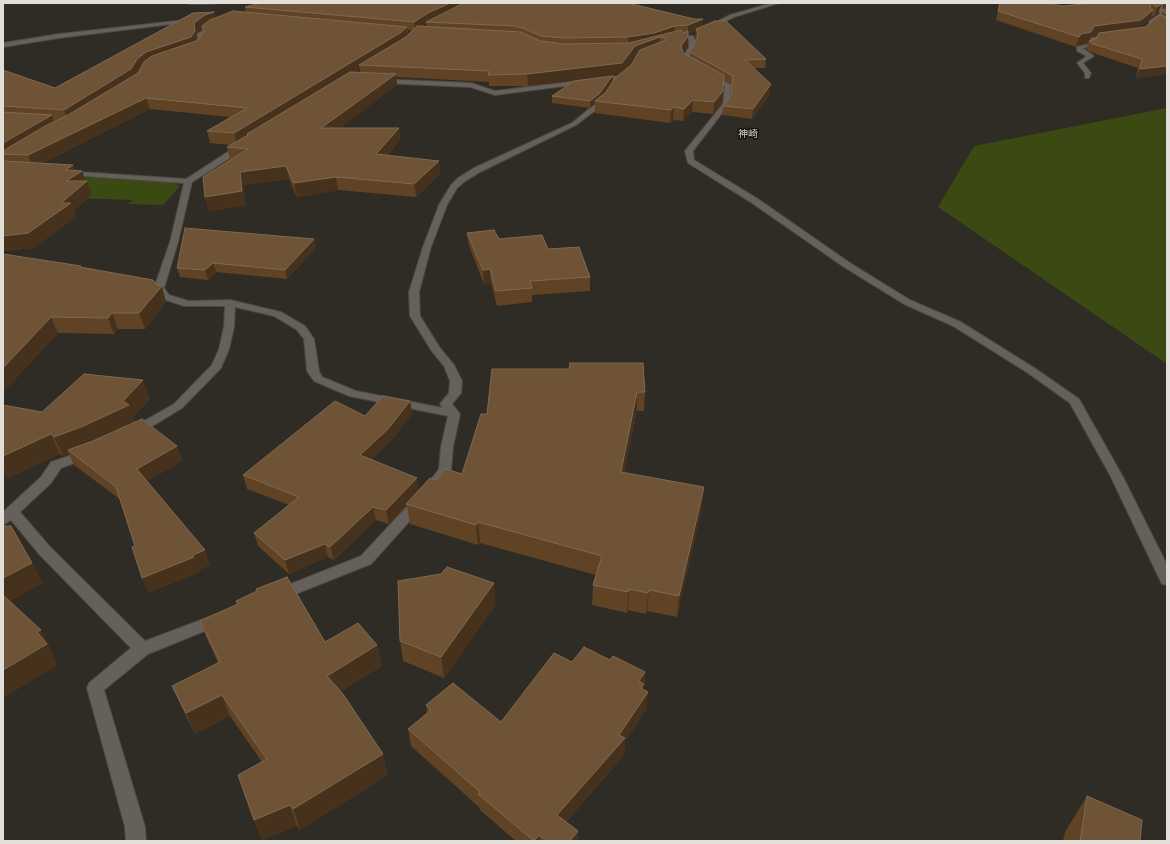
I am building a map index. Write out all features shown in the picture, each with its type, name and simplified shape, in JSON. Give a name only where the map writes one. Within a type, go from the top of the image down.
[{"type":"street","points":[[189,3],[214,3]]},
{"type":"street","points":[[666,44],[697,34],[732,16],[777,3]]},
{"type":"street","points":[[1147,26],[1162,15],[1163,13],[1160,8],[1162,3]]},
{"type":"street","points":[[189,51],[196,48],[202,40],[199,35],[220,20],[212,18]]},
{"type":"street","points":[[3,45],[59,36],[197,20]]},
{"type":"street","points":[[697,34],[693,41],[692,47],[685,58],[685,62],[728,85],[726,104],[718,112],[713,122],[689,151],[691,162],[755,201],[848,265],[907,302],[957,324],[1032,371],[1074,401],[1117,477],[1167,580]]},
{"type":"street","points":[[1087,77],[1088,73],[1080,63],[1091,56],[1080,50],[1080,47],[1091,45],[1094,39],[1122,35]]},
{"type":"street","points":[[454,414],[446,404],[455,393],[456,381],[449,365],[436,350],[415,316],[414,292],[426,247],[443,206],[454,187],[461,180],[477,170],[574,124],[603,102],[612,88],[625,78],[631,68]]},
{"type":"street","points":[[373,80],[471,85],[495,93],[625,78]]},
{"type":"street","points":[[62,173],[188,181],[249,143]]},
{"type":"street","points":[[188,181],[174,242],[155,287],[166,297],[188,304],[230,303],[277,314],[302,328],[309,339],[313,371],[318,379],[353,394],[454,414]]},
{"type":"street","points":[[122,438],[143,428],[178,406],[217,366],[224,349],[229,328],[230,303]]},
{"type":"street","points":[[265,600],[366,560],[431,489],[445,470],[447,448],[454,414]]},
{"type":"street","points":[[94,451],[56,465],[46,480],[7,516],[45,551],[142,649]]},
{"type":"street","points":[[136,841],[135,827],[95,688],[142,649],[229,615]]},
{"type":"green space","points":[[1167,108],[1167,364],[938,207],[974,146]]},
{"type":"green space","points":[[47,175],[171,182],[180,186],[163,205],[128,204],[133,200],[13,196]]},
{"type":"building","points":[[257,3],[450,3],[428,13],[414,22],[245,7]]},
{"type":"building","points":[[464,3],[628,3],[694,19],[703,19],[688,25],[675,26],[654,33],[628,37],[564,38],[541,36],[515,26],[426,22]]},
{"type":"building","points":[[1000,3],[1045,3],[1063,6],[1093,3],[1151,3],[1150,9],[1153,10],[1141,20],[1094,26],[1091,32],[1081,34],[1079,37],[998,11]]},
{"type":"building","points":[[1151,3],[1161,3],[1162,4],[1157,7]]},
{"type":"building","points":[[1167,8],[1167,13],[1165,13],[1163,11]]},
{"type":"building","points":[[233,11],[407,27],[400,33],[234,133],[207,131],[247,108],[146,98],[28,155],[3,154],[3,151],[45,126],[68,115],[138,73],[144,62],[152,56],[196,41],[204,32],[202,26],[210,20]]},
{"type":"building","points":[[214,12],[205,15],[194,23],[195,31],[191,37],[146,52],[137,59],[131,69],[64,110],[3,106],[3,70],[55,88],[193,13]]},
{"type":"building","points":[[1160,15],[1167,17],[1167,66],[1140,69],[1142,59],[1093,44],[1089,41],[1096,39],[1099,33],[1145,27]]},
{"type":"building","points":[[715,21],[726,21],[766,59],[745,60],[771,84],[753,109],[723,106],[731,95],[733,76],[690,52],[697,39],[698,33],[696,29]]},
{"type":"building","points":[[417,26],[521,32],[540,41],[564,44],[629,43],[681,30],[683,33],[688,31],[688,36],[681,46],[683,53],[724,75],[723,91],[714,102],[693,100],[684,109],[674,107],[671,110],[595,101],[606,92],[615,78],[631,65],[640,50],[666,40],[665,38],[660,37],[635,46],[622,63],[527,74],[488,75],[489,71],[359,65],[406,37]]},
{"type":"building","points":[[350,72],[396,74],[321,128],[399,128],[376,154],[439,161],[414,184],[336,177],[294,183],[286,166],[240,172],[242,191],[205,197],[203,177],[248,149],[227,147]]},
{"type":"building","points":[[613,76],[600,93],[590,101],[552,96],[574,81]]},
{"type":"building","points":[[3,112],[52,115],[3,143]]},
{"type":"building","points":[[3,161],[73,165],[66,170],[82,171],[66,181],[87,181],[61,203],[71,203],[28,233],[3,236]]},
{"type":"building","points":[[185,228],[314,239],[285,270],[213,263],[205,270],[177,268]]},
{"type":"building","points":[[494,230],[499,239],[542,235],[548,249],[579,247],[590,277],[530,281],[532,288],[496,291],[490,269],[483,270],[467,233]]},
{"type":"building","points":[[3,254],[81,266],[80,267],[153,280],[157,285],[162,286],[139,313],[112,313],[108,318],[51,317],[3,368]]},
{"type":"building","points":[[570,363],[643,363],[645,392],[637,392],[621,472],[704,487],[679,596],[649,590],[648,593],[629,589],[628,592],[593,585],[602,556],[478,522],[476,525],[406,504],[430,478],[436,480],[446,469],[462,474],[481,414],[487,414],[492,369],[569,369]]},
{"type":"building","points":[[84,374],[143,380],[123,401],[129,405],[81,427],[54,437],[51,434],[3,456],[3,405],[42,412]]},
{"type":"building","points":[[383,396],[410,401],[388,429],[360,455],[417,478],[386,510],[373,507],[330,547],[325,544],[285,560],[254,533],[299,497],[243,475],[335,401],[365,416]]},
{"type":"building","points":[[142,419],[177,446],[137,469],[136,468],[205,550],[193,555],[194,557],[142,578],[132,547],[135,546],[116,487],[68,450],[93,441]]},
{"type":"building","points":[[3,526],[11,526],[32,563],[3,578]]},
{"type":"building","points":[[447,567],[494,583],[441,657],[400,641],[398,581],[441,574]]},
{"type":"building","points":[[287,577],[325,642],[358,623],[377,645],[327,676],[343,694],[383,754],[293,809],[290,805],[254,820],[238,775],[267,759],[222,695],[186,713],[172,686],[220,662],[200,621],[238,604],[236,601],[257,591],[256,589]]},
{"type":"building","points":[[3,595],[41,630],[37,632],[47,644],[3,670]]},
{"type":"building","points":[[584,647],[610,660],[613,656],[645,672],[639,681],[644,684],[641,688],[648,692],[619,735],[625,738],[557,815],[578,831],[570,841],[547,841],[539,835],[534,841],[478,794],[480,792],[408,729],[431,710],[426,705],[453,683],[501,722],[554,653],[572,662]]},
{"type":"building","points":[[1087,796],[1142,820],[1140,841],[1080,841]]},
{"type":"district","name":"神崎","points":[[748,134]]}]
